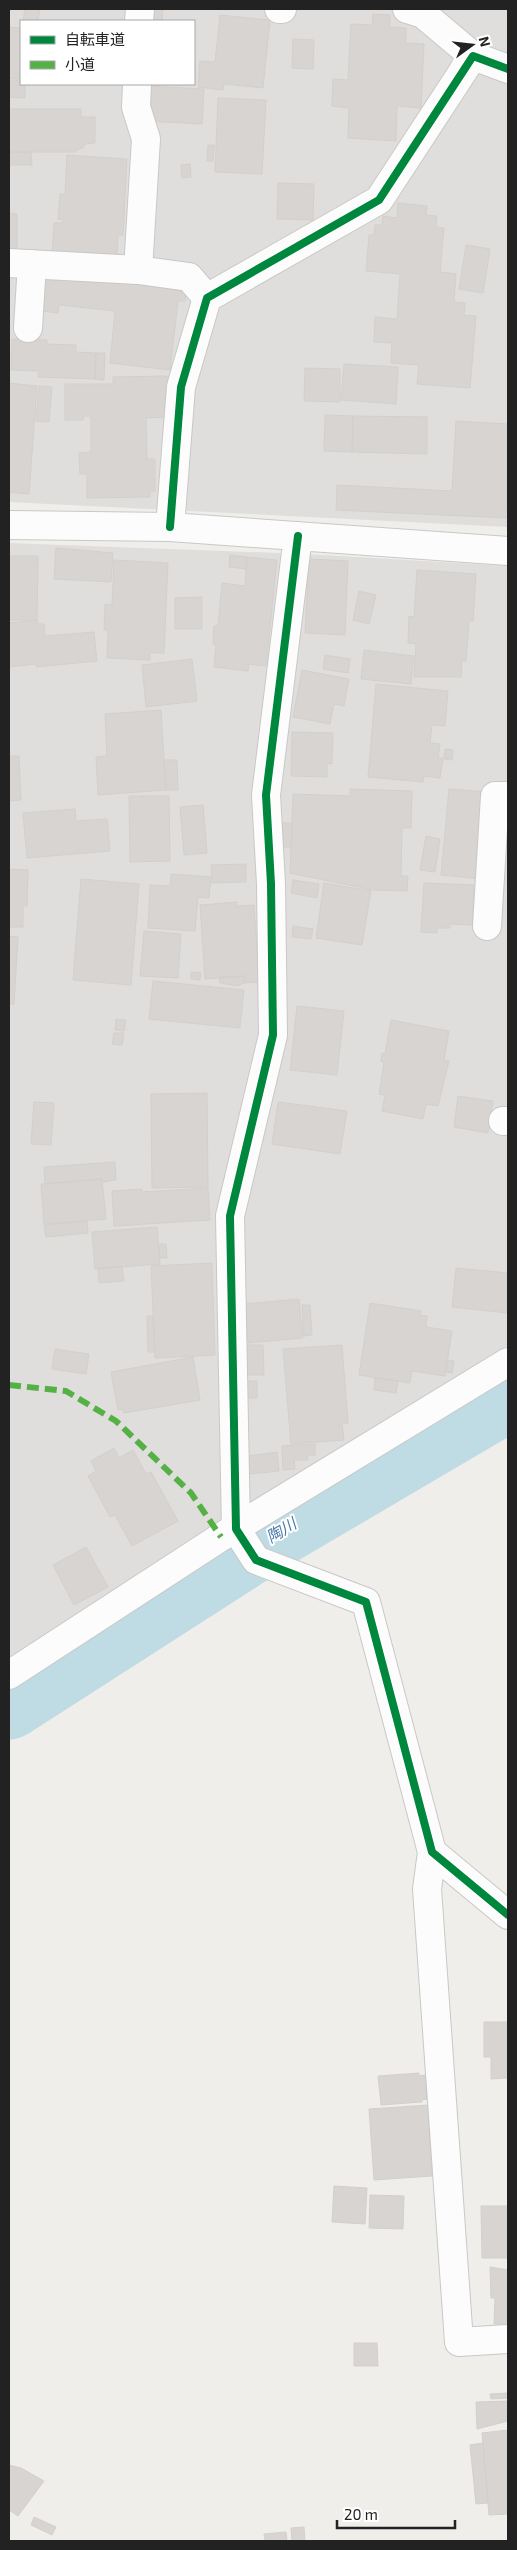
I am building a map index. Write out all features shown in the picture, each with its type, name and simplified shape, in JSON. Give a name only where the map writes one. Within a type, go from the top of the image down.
[{"type":"street","points":[[418,11],[473,56],[508,69]]},
{"type":"street","points":[[170,528],[181,387],[207,298],[379,200],[473,56]]},
{"type":"street","points":[[137,85],[136,107],[146,139],[138,270]]},
{"type":"street","points":[[28,328],[20,263],[138,270],[189,276],[207,298]]},
{"type":"street","points":[[9,526],[170,528],[508,551]]},
{"type":"street","points":[[245,1543],[230,1216],[273,1035],[272,884],[266,795],[298,536]]},
{"type":"street","points":[[487,926],[495,796],[508,796]]},
{"type":"street","points":[[9,1675],[245,1543],[508,1362]]},
{"type":"street","points":[[245,1543],[366,1602],[432,1852],[427,1889],[459,2342],[508,2339]]},
{"type":"street","points":[[432,1852],[508,1915]]},
{"type":"shaded area","points":[[9,9],[508,9],[508,527],[9,502]]},
{"type":"shaded area","points":[[9,543],[306,554],[508,566],[508,1345],[9,1660]]},
{"type":"building","points":[[25,9],[40,9],[38,20],[23,20]]},
{"type":"building","points":[[149,9],[163,9],[162,20],[148,20]]},
{"type":"building","points":[[373,14],[390,15],[390,27],[406,28],[406,43],[424,44],[421,108],[397,106],[396,141],[348,138],[349,108],[332,106],[333,79],[348,80],[351,24],[372,25]]},
{"type":"building","points":[[220,15],[270,20],[263,88],[224,84],[223,90],[198,87],[200,61],[215,62]]},
{"type":"building","points":[[9,27],[20,28],[20,79],[9,78]]},
{"type":"building","points":[[293,39],[314,40],[313,69],[292,68]]},
{"type":"building","points":[[9,80],[20,80],[20,85],[25,85],[25,98],[9,97]]},
{"type":"building","points":[[146,86],[204,89],[202,124],[144,121]]},
{"type":"building","points":[[218,98],[266,100],[262,174],[215,172]]},
{"type":"building","points":[[9,109],[81,109],[81,117],[95,117],[95,143],[84,144],[84,147],[74,152],[9,152]]},
{"type":"building","points":[[208,145],[214,145],[213,161],[207,161]]},
{"type":"building","points":[[9,152],[31,152],[32,165],[9,165]]},
{"type":"building","points":[[67,155],[127,159],[123,235],[118,235],[117,258],[52,254],[54,223],[63,223],[63,220],[58,219],[60,194],[65,194]]},
{"type":"building","points":[[190,164],[191,177],[182,178],[181,165]]},
{"type":"building","points":[[278,183],[314,184],[313,220],[277,219]]},
{"type":"building","points":[[398,203],[427,206],[426,215],[437,216],[436,227],[444,228],[440,272],[456,274],[454,302],[465,303],[464,315],[476,316],[470,388],[417,384],[419,365],[391,363],[392,343],[374,342],[375,317],[397,319],[400,274],[366,271],[369,235],[374,235],[375,225],[382,225],[383,216],[397,218]]},
{"type":"building","points":[[9,213],[17,214],[17,250],[9,250]]},
{"type":"building","points":[[466,245],[490,249],[483,293],[459,289]]},
{"type":"building","points":[[59,274],[181,287],[180,291],[186,292],[185,301],[178,301],[170,370],[110,363],[115,311],[59,305],[58,313],[34,310],[38,276]]},
{"type":"building","points":[[12,339],[47,340],[47,344],[76,345],[76,352],[96,353],[95,379],[38,377],[39,371],[11,370]]},
{"type":"building","points":[[96,353],[105,353],[104,380],[95,379]]},
{"type":"building","points":[[344,364],[398,367],[396,404],[341,400]]},
{"type":"building","points":[[305,368],[340,369],[340,402],[304,401]]},
{"type":"building","points":[[167,376],[167,417],[146,418],[147,459],[155,459],[155,491],[150,491],[150,497],[87,498],[87,474],[80,474],[79,453],[91,452],[91,416],[84,416],[83,420],[65,420],[65,384],[113,384],[113,377]]},
{"type":"building","points":[[9,383],[37,386],[29,494],[9,492]]},
{"type":"building","points":[[39,386],[52,387],[49,422],[36,421]]},
{"type":"building","points":[[325,415],[353,416],[352,452],[324,451]]},
{"type":"building","points":[[353,416],[427,417],[427,454],[352,452]]},
{"type":"building","points":[[456,421],[508,424],[506,518],[336,510],[337,485],[452,491]]},
{"type":"building","points":[[56,548],[113,553],[111,582],[54,579]]},
{"type":"building","points":[[230,555],[247,557],[246,569],[229,567]]},
{"type":"building","points":[[9,556],[38,556],[37,620],[9,620]]},
{"type":"building","points":[[247,557],[277,560],[266,666],[249,664],[248,671],[214,667],[216,645],[213,644],[214,626],[218,626],[222,583],[245,586]]},
{"type":"building","points":[[309,559],[348,561],[345,635],[305,633]]},
{"type":"building","points":[[114,560],[168,563],[164,653],[150,653],[150,660],[107,658],[108,630],[104,630],[105,604],[112,605]]},
{"type":"building","points":[[417,570],[476,574],[473,621],[469,621],[466,661],[462,661],[461,677],[414,677],[416,644],[408,643],[409,616],[414,617]]},
{"type":"building","points":[[359,591],[376,595],[369,624],[353,620]]},
{"type":"building","points":[[202,597],[202,629],[175,629],[175,598]]},
{"type":"building","points":[[37,620],[38,624],[44,624],[45,636],[94,632],[97,661],[36,667],[36,664],[9,667],[9,623]]},
{"type":"building","points":[[364,650],[414,656],[411,684],[361,679]]},
{"type":"building","points":[[325,655],[350,659],[348,673],[323,669]]},
{"type":"building","points":[[192,659],[197,701],[146,707],[142,665]]},
{"type":"building","points":[[302,670],[349,679],[344,706],[334,704],[330,724],[293,717]]},
{"type":"building","points":[[376,684],[448,691],[445,726],[432,725],[430,743],[440,744],[438,758],[443,758],[440,778],[424,776],[423,782],[368,777]]},
{"type":"building","points":[[161,710],[166,790],[98,795],[96,757],[107,756],[105,714]]},
{"type":"building","points":[[292,732],[333,733],[332,764],[327,763],[327,777],[291,776]]},
{"type":"building","points":[[445,749],[453,750],[452,760],[444,759]]},
{"type":"building","points":[[9,756],[19,756],[21,800],[9,801]]},
{"type":"building","points":[[164,760],[177,760],[178,790],[166,790]]},
{"type":"building","points":[[350,789],[412,791],[411,828],[402,828],[401,876],[408,876],[407,891],[373,890],[290,873],[293,794],[350,796]]},
{"type":"building","points":[[449,789],[487,792],[480,879],[441,875]]},
{"type":"building","points":[[129,796],[169,796],[170,861],[130,862]]},
{"type":"building","points":[[203,805],[207,853],[184,855],[180,807]]},
{"type":"building","points":[[75,809],[76,821],[107,819],[110,851],[27,858],[23,813]]},
{"type":"building","points":[[282,823],[292,823],[292,847],[283,847]]},
{"type":"building","points":[[426,836],[440,839],[435,872],[420,870]]},
{"type":"building","points":[[246,864],[246,882],[212,883],[211,865]]},
{"type":"building","points":[[9,869],[28,870],[27,906],[23,906],[23,927],[9,927]]},
{"type":"building","points":[[171,874],[211,877],[209,898],[198,897],[195,931],[148,928],[150,885],[170,886]]},
{"type":"building","points":[[81,879],[139,884],[131,985],[73,980]]},
{"type":"building","points":[[293,880],[319,884],[317,898],[291,893]]},
{"type":"building","points":[[324,883],[371,891],[362,945],[316,938]]},
{"type":"building","points":[[424,883],[474,885],[472,925],[450,924],[450,928],[437,928],[437,933],[421,932]]},
{"type":"building","points":[[237,902],[237,906],[254,905],[259,982],[244,983],[245,976],[205,979],[200,905]]},
{"type":"building","points":[[293,926],[313,929],[311,939],[292,937]]},
{"type":"building","points":[[144,931],[181,934],[178,978],[140,976]]},
{"type":"building","points":[[9,936],[18,937],[14,1004],[9,1004]]},
{"type":"building","points":[[191,972],[201,973],[200,980],[191,979]]},
{"type":"building","points":[[245,976],[244,983],[237,986],[220,983],[219,977]]},
{"type":"building","points":[[153,981],[244,990],[240,1028],[149,1019]]},
{"type":"building","points":[[297,1006],[344,1011],[337,1075],[290,1070]]},
{"type":"building","points":[[116,1019],[126,1020],[124,1031],[115,1030]]},
{"type":"building","points":[[391,1020],[449,1031],[444,1060],[449,1061],[438,1106],[426,1104],[423,1119],[382,1111],[385,1095],[379,1094],[384,1063],[381,1061],[382,1053],[385,1054]]},
{"type":"building","points":[[114,1033],[124,1033],[122,1045],[112,1044]]},
{"type":"building","points":[[207,1093],[208,1187],[152,1188],[151,1094]]},
{"type":"building","points":[[458,1096],[493,1101],[488,1133],[454,1127]]},
{"type":"building","points":[[34,1102],[54,1103],[51,1145],[31,1144]]},
{"type":"building","points":[[278,1102],[347,1111],[340,1154],[272,1144]]},
{"type":"building","points":[[115,1162],[116,1180],[102,1182],[102,1179],[45,1184],[44,1167]]},
{"type":"building","points":[[102,1179],[106,1219],[44,1224],[41,1184]]},
{"type":"building","points":[[208,1188],[210,1220],[114,1226],[112,1191],[142,1189],[142,1192]]},
{"type":"building","points":[[87,1221],[88,1233],[46,1237],[44,1225]]},
{"type":"building","points":[[157,1227],[160,1264],[95,1269],[92,1232]]},
{"type":"building","points":[[158,1244],[166,1244],[167,1258],[160,1258]]},
{"type":"building","points":[[212,1263],[215,1355],[155,1358],[151,1266]]},
{"type":"building","points":[[122,1266],[124,1281],[99,1283],[98,1268]]},
{"type":"building","points":[[456,1268],[508,1273],[508,1313],[452,1307]]},
{"type":"building","points":[[299,1299],[303,1338],[248,1343],[244,1304]]},
{"type":"building","points":[[370,1303],[421,1311],[420,1315],[427,1316],[426,1327],[452,1331],[445,1376],[412,1371],[410,1383],[359,1375]]},
{"type":"building","points":[[302,1305],[310,1305],[312,1335],[304,1336]]},
{"type":"building","points":[[147,1316],[153,1316],[155,1352],[148,1352]]},
{"type":"building","points":[[246,1345],[263,1345],[264,1375],[247,1375]]},
{"type":"building","points":[[342,1345],[348,1423],[342,1423],[344,1440],[291,1444],[283,1349]]},
{"type":"building","points":[[55,1349],[89,1354],[86,1374],[52,1369]]},
{"type":"building","points":[[193,1357],[200,1400],[124,1413],[123,1409],[118,1410],[111,1372]]},
{"type":"building","points":[[447,1360],[454,1361],[452,1373],[446,1372]]},
{"type":"building","points":[[375,1378],[398,1381],[396,1393],[374,1390]]},
{"type":"building","points":[[246,1381],[257,1381],[257,1398],[246,1398]]},
{"type":"building","points":[[315,1444],[315,1455],[307,1455],[308,1460],[294,1460],[295,1469],[283,1470],[282,1446]]},
{"type":"building","points":[[114,1448],[119,1458],[133,1450],[146,1474],[151,1472],[178,1521],[132,1546],[115,1515],[110,1517],[88,1476],[96,1471],[91,1461]]},
{"type":"building","points":[[277,1452],[279,1471],[250,1474],[248,1456]]},
{"type":"building","points":[[86,1547],[108,1587],[74,1605],[53,1565]]},
{"type":"building","points":[[484,2022],[508,2022],[508,2078],[491,2079],[491,2057],[484,2057]]},
{"type":"building","points":[[419,2073],[419,2076],[425,2075],[427,2099],[422,2100],[422,2102],[381,2105],[378,2076]]},
{"type":"building","points":[[428,2105],[432,2176],[374,2180],[369,2109]]},
{"type":"building","points":[[334,2186],[367,2188],[365,2224],[332,2222]]},
{"type":"building","points":[[370,2195],[404,2196],[403,2229],[369,2228]]},
{"type":"building","points":[[481,2206],[508,2206],[508,2258],[482,2258]]},
{"type":"building","points":[[490,2267],[508,2270],[508,2324],[494,2324],[495,2298],[491,2298]]},
{"type":"building","points":[[354,2343],[377,2343],[378,2366],[354,2366]]},
{"type":"building","points":[[508,2393],[508,2398],[491,2399],[490,2394]]},
{"type":"building","points":[[508,2401],[508,2421],[477,2429],[476,2402]]},
{"type":"building","points":[[508,2430],[508,2514],[489,2515],[482,2433]]},
{"type":"building","points":[[483,2443],[488,2503],[476,2504],[470,2445]]},
{"type":"building","points":[[9,2465],[21,2468],[44,2481],[18,2516],[9,2510]]},
{"type":"building","points":[[34,2517],[56,2527],[52,2535],[31,2525]]},
{"type":"building","points":[[304,2527],[305,2541],[292,2541],[291,2528]]},
{"type":"building","points":[[286,2532],[287,2541],[265,2541],[264,2534]]},
{"type":"waterway","name":"陶川","points":[[9,1704],[275,1533],[508,1396]]},
{"type":"marked path","points":[[9,1385],[66,1391],[116,1421],[191,1493],[221,1537]]},
{"type":"cycle path","points":[[170,527],[181,387],[207,298],[379,200],[473,56],[508,69]]},
{"type":"cycle path","points":[[298,536],[266,795],[271,884],[273,1035],[230,1216],[236,1529],[256,1560],[366,1602],[432,1852],[508,1915]]}]
